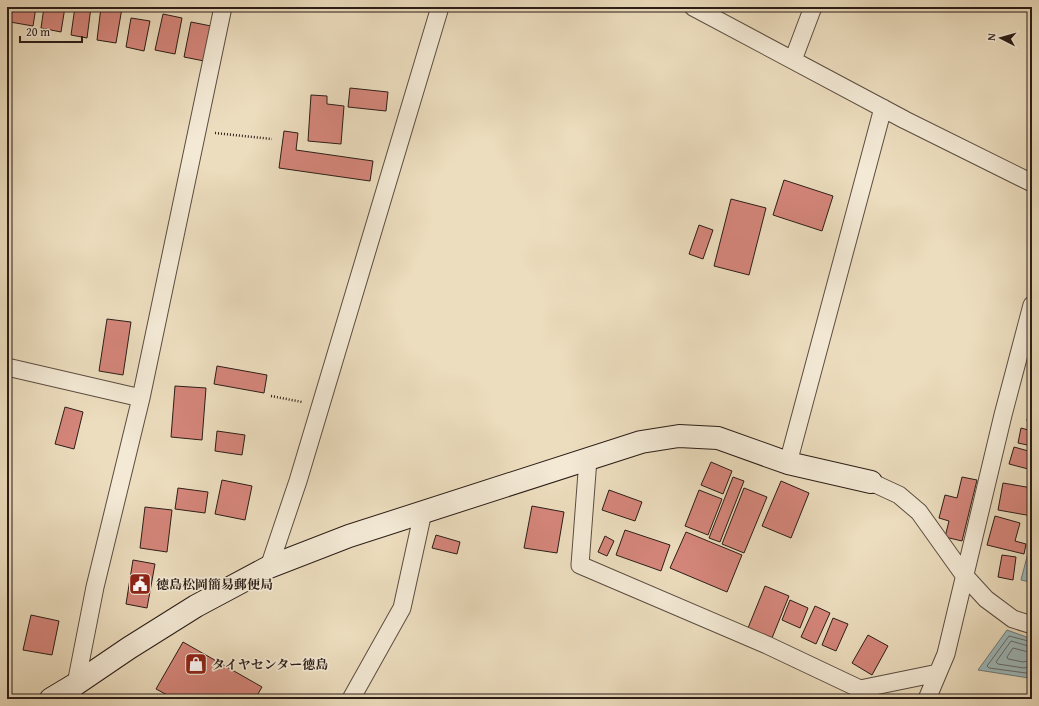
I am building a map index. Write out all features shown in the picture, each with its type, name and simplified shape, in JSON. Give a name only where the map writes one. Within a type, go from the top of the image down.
[{"type":"street","points":[[76,684],[95,587],[141,398],[223,7]]},
{"type":"street","points":[[269,566],[298,481],[440,7]]},
{"type":"street","points":[[693,7],[883,108],[1032,182]]},
{"type":"street","points":[[793,60],[813,7]]},
{"type":"street","points":[[788,463],[883,108]]},
{"type":"street","points":[[927,699],[946,654],[1003,415],[1032,305]]},
{"type":"street","points":[[7,367],[141,398]]},
{"type":"street","points":[[51,699],[196,606],[269,566],[349,536],[641,442],[679,436],[718,438],[788,463],[870,482],[899,495],[919,512],[964,575],[986,599],[1012,619],[1032,626]]},
{"type":"street","points":[[588,459],[580,565],[766,645],[860,688],[938,673]]},
{"type":"street","points":[[351,699],[402,608],[423,512]]},
{"type":"path","points":[[197,132],[272,139]]},
{"type":"path","points":[[271,396],[320,406]]},
{"type":"water","points":[[1032,537],[1032,593],[1029,592],[1030,582],[1021,580]]},
{"type":"water","points":[[1007,630],[1032,639],[1032,670],[1029,678],[978,670]]},
{"type":"building","points":[[13,7],[36,7],[33,26],[10,22]]},
{"type":"building","points":[[44,7],[65,7],[61,32],[41,28]]},
{"type":"building","points":[[75,7],[91,7],[87,38],[71,35]]},
{"type":"building","points":[[101,7],[122,8],[116,43],[97,40]]},
{"type":"building","points":[[163,14],[182,18],[175,54],[155,50]]},
{"type":"building","points":[[131,18],[150,21],[144,51],[126,47]]},
{"type":"building","points":[[191,22],[211,26],[204,61],[184,57]]},
{"type":"building","points":[[350,88],[388,92],[386,111],[348,107]]},
{"type":"building","points":[[311,95],[327,96],[327,104],[344,106],[341,144],[308,141]]},
{"type":"building","points":[[284,131],[298,133],[296,150],[373,161],[370,181],[279,168]]},
{"type":"building","points":[[784,180],[833,196],[822,231],[773,215]]},
{"type":"building","points":[[731,199],[766,208],[749,275],[714,266]]},
{"type":"building","points":[[699,225],[713,230],[703,259],[689,254]]},
{"type":"building","points":[[107,319],[131,322],[123,375],[99,371]]},
{"type":"building","points":[[217,366],[267,375],[264,393],[214,384]]},
{"type":"building","points":[[175,386],[206,388],[202,440],[171,437]]},
{"type":"building","points":[[1031,397],[1032,398],[1032,422],[1027,421]]},
{"type":"building","points":[[65,407],[83,412],[74,449],[55,444]]},
{"type":"building","points":[[1021,428],[1032,431],[1032,446],[1018,443]]},
{"type":"building","points":[[217,431],[245,435],[242,455],[215,451]]},
{"type":"building","points":[[1014,447],[1032,452],[1032,470],[1009,464]]},
{"type":"building","points":[[711,462],[732,471],[723,494],[701,485]]},
{"type":"building","points":[[733,477],[744,481],[720,542],[709,538]]},
{"type":"building","points":[[962,477],[977,480],[962,541],[945,537],[949,521],[939,518],[945,495],[957,498]]},
{"type":"building","points":[[222,480],[252,486],[245,520],[215,514]]},
{"type":"building","points":[[781,481],[809,493],[791,538],[762,526]]},
{"type":"building","points":[[1003,483],[1032,488],[1032,516],[998,510]]},
{"type":"building","points":[[178,488],[208,492],[205,513],[175,509]]},
{"type":"building","points":[[744,488],[767,497],[744,553],[722,544]]},
{"type":"building","points":[[609,490],[642,502],[635,521],[602,510]]},
{"type":"building","points":[[699,490],[722,499],[708,535],[685,526]]},
{"type":"building","points":[[532,506],[564,512],[557,553],[524,548]]},
{"type":"building","points":[[145,507],[172,510],[167,552],[140,548]]},
{"type":"building","points":[[995,516],[1020,523],[1015,541],[1026,544],[1024,554],[987,545]]},
{"type":"building","points":[[625,530],[670,545],[661,571],[616,555]]},
{"type":"building","points":[[686,532],[742,555],[727,592],[670,568]]},
{"type":"building","points":[[436,535],[460,542],[457,554],[432,548]]},
{"type":"building","points":[[605,536],[614,541],[607,556],[598,552]]},
{"type":"building","points":[[1002,555],[1016,557],[1013,580],[998,577]]},
{"type":"building","points":[[133,560],[155,564],[147,608],[126,604]]},
{"type":"building","points":[[765,586],[789,596],[772,638],[748,628]]},
{"type":"building","points":[[790,600],[808,608],[800,628],[782,620]]},
{"type":"building","points":[[815,606],[830,613],[816,644],[801,637]]},
{"type":"building","points":[[31,615],[59,621],[52,655],[23,650]]},
{"type":"building","points":[[833,618],[848,624],[836,651],[822,645]]},
{"type":"building","points":[[868,635],[888,646],[872,675],[852,663]]},
{"type":"building","name":"タイヤセンター徳島","points":[[183,642],[262,687],[255,699],[175,699],[156,689]]},
{"type":"place","name":"徳島松岡簡易郵便局","points":[[140,584]]},
{"type":"place","name":"タイヤセンター徳島","points":[[196,664]]}]
